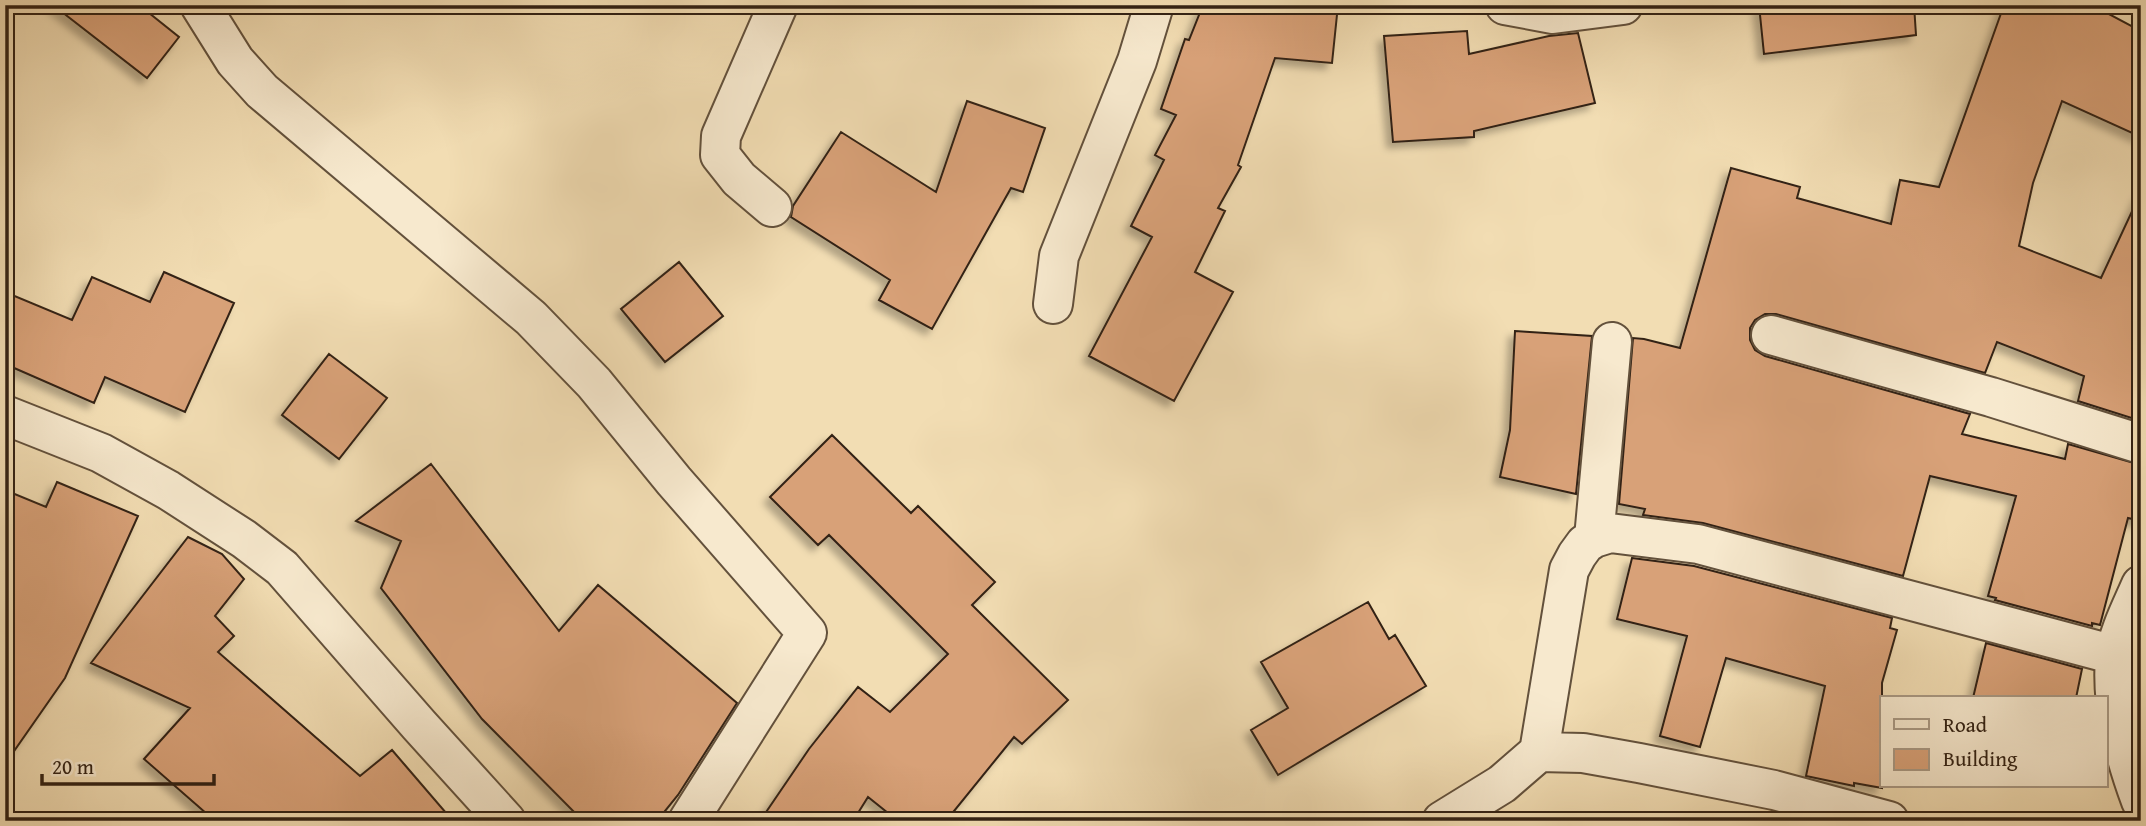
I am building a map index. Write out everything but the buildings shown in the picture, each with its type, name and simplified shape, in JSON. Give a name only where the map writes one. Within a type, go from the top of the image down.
[{"type":"street","points":[[200,5],[235,61],[262,91],[549,336],[594,383],[674,481],[807,633],[688,821]]},
{"type":"street","points":[[772,207],[739,178],[720,155],[720,136],[778,5]]},
{"type":"street","points":[[1053,304],[1059,256],[1137,61],[1154,5]]},
{"type":"street","points":[[1505,5],[1553,14],[1623,5]]},
{"type":"street","points":[[1771,335],[1991,397],[2141,444]]},
{"type":"street","points":[[1594,538],[1612,342]]},
{"type":"street","points":[[5,415],[112,459],[168,490],[282,568],[506,821]]},
{"type":"street","points":[[1442,821],[1502,784],[1539,752],[1569,570],[1577,555],[1594,538],[1610,533],[1698,544],[2115,655]]},
{"type":"street","points":[[2141,585],[2115,655],[2116,711],[2128,764],[2141,801]]},
{"type":"street","points":[[1539,752],[1583,753],[1679,771],[1774,790],[1889,821]]}]
